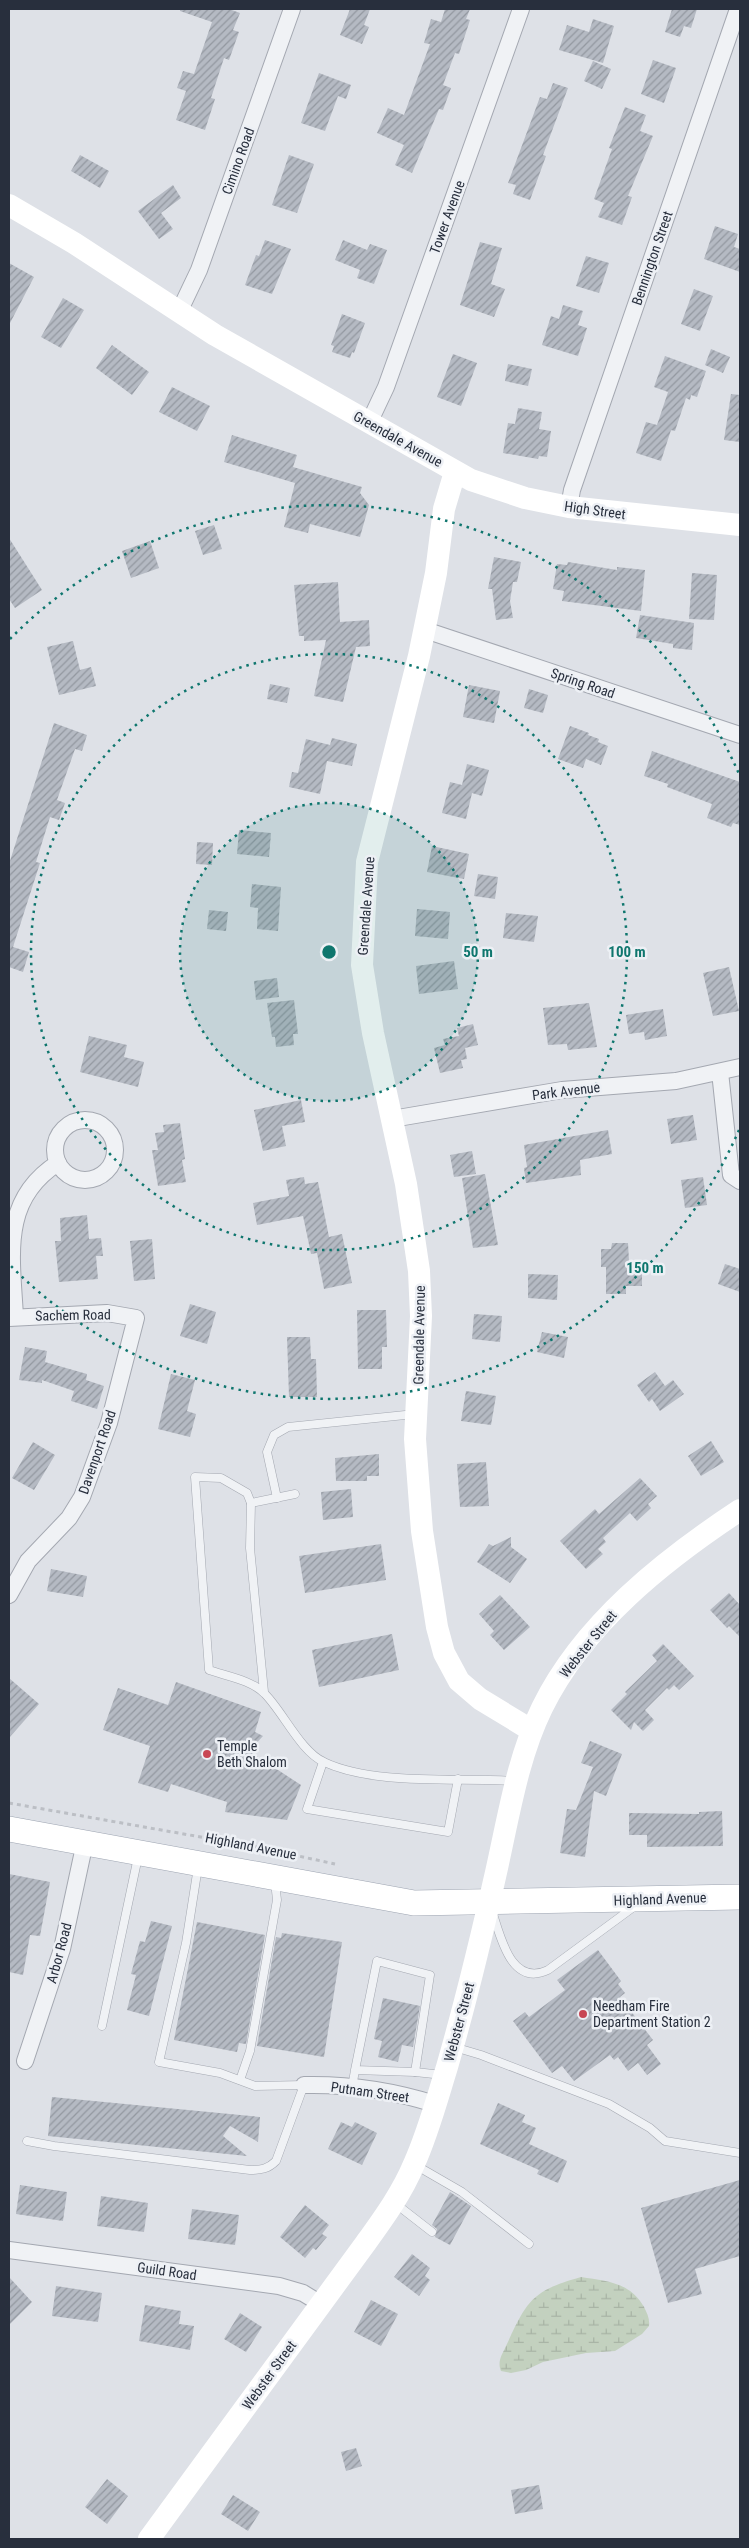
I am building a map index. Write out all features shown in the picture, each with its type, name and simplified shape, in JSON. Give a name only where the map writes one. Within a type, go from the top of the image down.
[{"type":"main road","name":"Highland Avenue","points":[[9,1828],[414,1903],[740,1897]]},
{"type":"street","name":"Cimino Road","points":[[179,312],[199,270],[292,9]]},
{"type":"street","name":"Tower Avenue","points":[[369,423],[386,388],[521,9]]},
{"type":"street","name":"Bennington Street","points":[[569,507],[572,490],[738,9]]},
{"type":"street","name":"Greendale Avenue","points":[[9,205],[74,243],[179,312],[455,472],[444,509],[436,573],[425,630],[367,862],[362,965],[373,1033],[414,1230],[419,1271],[422,1316],[415,1438],[422,1531],[437,1627],[444,1653],[459,1681],[480,1699],[532,1730]]},
{"type":"street","name":"High Street","points":[[455,472],[507,493],[569,507],[740,525]]},
{"type":"street","name":"Spring Road","points":[[425,630],[740,735]]},
{"type":"street","name":"Park Avenue","points":[[392,1119],[562,1090],[676,1081],[740,1068]]},
{"type":"street","points":[[720,1072],[731,1175],[740,1181]]},
{"type":"street","points":[[12,1318],[12,1222],[20,1203],[34,1181],[58,1163]]},
{"type":"street","name":"Sachem Road","points":[[12,1318],[106,1313],[136,1318]]},
{"type":"street","name":"Davenport Road","points":[[9,1595],[28,1561],[69,1518],[82,1497],[109,1423],[136,1318]]},
{"type":"street","name":"Webster Street","points":[[149,2539],[321,2304],[393,2202],[414,2164],[452,2047],[489,1903],[517,1781],[532,1730],[564,1670],[612,1614],[683,1552],[740,1510]]},
{"type":"street","name":"Arbor Road","points":[[25,2061],[62,1949],[85,1842]]},
{"type":"street","name":"Putnam Street","points":[[304,2085],[352,2088],[407,2096],[435,2104]]},
{"type":"street","name":"Guild Road","points":[[9,2250],[279,2286],[303,2293],[321,2304]]},
{"type":"lane","points":[[277,1498],[267,1452],[274,1435],[288,1427],[417,1413]]},
{"type":"lane","points":[[264,1692],[250,1548],[251,1503],[247,1493],[221,1478],[195,1477],[209,1670],[264,1692],[303,1744],[323,1762],[392,1778],[517,1781]]},
{"type":"lane","points":[[251,1503],[295,1494]]},
{"type":"lane","points":[[323,1762],[307,1809],[448,1832],[458,1779]]},
{"type":"lane","points":[[102,2026],[139,1852]]},
{"type":"lane","points":[[27,2140],[64,2147],[261,2170],[270,2167],[281,2153],[304,2085],[262,2087],[220,2073],[159,2062],[186,1943],[199,1863]]},
{"type":"lane","points":[[240,2080],[250,2051],[277,1900],[275,1877]]},
{"type":"lane","points":[[489,1903],[507,1953],[521,1970],[532,1975],[541,1974],[556,1965],[642,1900]]},
{"type":"lane","points":[[352,2088],[378,1961],[430,1975],[415,2072]]},
{"type":"lane","points":[[452,2047],[481,2055],[609,2104],[650,2128],[665,2141],[740,2153]]},
{"type":"lane","points":[[355,2070],[415,2072],[444,2076]]},
{"type":"lane","points":[[414,2164],[462,2192],[529,2244]]},
{"type":"lane","points":[[393,2202],[407,2210],[432,2232]]},
{"type":"path","name":"Highland Avenue","points":[[9,1803],[270,1849],[342,1866]]},
{"type":"green space","points":[[581,2277],[617,2284],[632,2292],[644,2307],[649,2318],[649,2326],[642,2334],[615,2351],[586,2353],[543,2362],[526,2370],[511,2373],[501,2371],[500,2361],[502,2355],[526,2308],[541,2293],[551,2287]]},
{"type":"building","points":[[180,9],[229,9],[240,13],[233,30],[239,32],[229,60],[224,58],[211,98],[215,99],[205,130],[176,120],[186,91],[177,88],[183,71],[194,74],[212,22],[180,11]]},
{"type":"building","points":[[350,9],[370,9],[364,25],[369,27],[362,44],[340,35]]},
{"type":"building","points":[[445,9],[470,9],[466,19],[470,20],[459,54],[455,53],[443,85],[451,88],[443,110],[439,109],[412,173],[395,165],[404,145],[377,133],[388,108],[404,115],[430,44],[424,43],[431,19],[441,22]]},
{"type":"building","points":[[672,9],[697,9],[691,28],[684,26],[680,37],[665,32]]},
{"type":"building","points":[[593,19],[614,26],[603,63],[559,50],[567,25],[589,32]]},
{"type":"building","points":[[653,60],[676,68],[664,103],[641,94]]},
{"type":"building","points":[[593,61],[611,69],[602,89],[584,81]]},
{"type":"building","points":[[319,73],[351,85],[346,99],[338,96],[325,131],[301,123]]},
{"type":"building","points":[[553,83],[568,88],[543,155],[546,156],[530,200],[513,194],[516,185],[508,183],[540,97],[547,99]]},
{"type":"building","points":[[625,107],[646,115],[640,131],[653,136],[628,196],[632,197],[622,225],[598,217],[604,203],[594,199],[612,149],[609,148]]},
{"type":"building","points":[[80,155],[109,171],[100,188],[71,171]]},
{"type":"building","points":[[289,155],[314,164],[297,213],[272,205]]},
{"type":"building","points":[[173,185],[181,198],[161,213],[173,229],[159,239],[138,211]]},
{"type":"building","points":[[715,226],[738,234],[734,247],[740,249],[740,272],[704,259]]},
{"type":"building","points":[[265,240],[291,249],[272,294],[245,285],[256,255],[259,256]]},
{"type":"building","points":[[343,240],[367,250],[370,244],[387,250],[374,284],[357,278],[360,270],[335,260]]},
{"type":"building","points":[[480,242],[502,248],[491,284],[505,289],[494,317],[460,305]]},
{"type":"building","points":[[586,256],[609,263],[599,293],[576,286]]},
{"type":"building","points":[[9,263],[34,277],[9,325]]},
{"type":"building","points":[[694,289],[713,296],[700,331],[681,324]]},
{"type":"building","points":[[63,298],[84,310],[61,348],[41,337]]},
{"type":"building","points":[[563,305],[583,311],[578,325],[587,328],[578,356],[542,345],[551,316],[559,319]]},
{"type":"building","points":[[342,314],[365,323],[354,353],[352,352],[350,358],[332,352],[334,346],[331,345]]},
{"type":"building","points":[[112,345],[149,372],[132,395],[96,368]]},
{"type":"building","points":[[711,349],[730,357],[723,373],[705,365]]},
{"type":"building","points":[[453,354],[477,363],[461,406],[437,397]]},
{"type":"building","points":[[665,356],[706,371],[697,397],[691,395],[690,400],[686,398],[675,431],[671,430],[661,461],[636,453],[646,422],[657,425],[668,392],[654,387]]},
{"type":"building","points":[[508,364],[532,369],[528,386],[505,381]]},
{"type":"building","points":[[172,387],[210,406],[197,431],[159,412]]},
{"type":"building","points":[[731,394],[740,395],[740,442],[724,440]]},
{"type":"building","points":[[518,408],[542,412],[539,429],[551,431],[547,457],[539,456],[538,459],[503,453],[508,423],[515,424]]},
{"type":"building","points":[[232,435],[297,455],[293,467],[362,487],[360,493],[369,505],[360,537],[310,524],[308,533],[284,527],[295,483],[224,462]]},
{"type":"building","points":[[214,525],[222,549],[203,555],[195,531]]},
{"type":"building","points":[[9,538],[42,590],[15,608],[9,599]]},
{"type":"building","points":[[150,541],[159,568],[131,578],[122,551]]},
{"type":"building","points":[[494,557],[521,562],[517,582],[513,582],[510,601],[513,618],[496,620],[492,589],[488,589]]},
{"type":"building","points":[[568,562],[617,570],[617,567],[645,570],[641,611],[562,601],[564,591],[553,589],[557,564],[567,565]]},
{"type":"building","points":[[692,573],[717,575],[714,620],[689,619]]},
{"type":"building","points":[[338,582],[340,622],[369,620],[370,646],[356,647],[343,702],[314,696],[326,640],[304,641],[304,636],[299,636],[294,585]]},
{"type":"building","points":[[640,615],[694,623],[692,650],[673,648],[673,644],[636,638]]},
{"type":"building","points":[[73,641],[80,670],[91,667],[96,686],[59,695],[47,647]]},
{"type":"building","points":[[270,684],[290,688],[287,703],[267,699]]},
{"type":"building","points":[[469,685],[500,691],[494,723],[463,717]]},
{"type":"building","points":[[529,689],[548,695],[543,713],[524,708]]},
{"type":"building","points":[[54,723],[87,735],[82,751],[75,749],[57,800],[65,803],[59,820],[50,817],[36,862],[40,863],[13,947],[29,952],[23,972],[9,967],[9,864]]},
{"type":"building","points":[[570,726],[589,733],[588,735],[599,739],[598,742],[608,746],[601,765],[586,759],[583,768],[558,759]]},
{"type":"building","points":[[332,738],[357,744],[352,766],[327,761],[320,794],[289,787],[292,772],[298,773],[306,739],[330,745]]},
{"type":"building","points":[[652,751],[740,782],[740,825],[733,823],[731,827],[707,818],[712,804],[667,787],[668,784],[644,776]]},
{"type":"building","points":[[467,764],[489,770],[482,796],[472,793],[466,819],[442,813],[450,782],[462,785]]},
{"type":"building","points":[[239,830],[271,833],[269,857],[237,854]]},
{"type":"building","points":[[197,842],[213,843],[212,865],[196,864]]},
{"type":"building","points":[[432,846],[469,854],[464,879],[427,872]]},
{"type":"building","points":[[478,874],[498,877],[495,899],[474,896]]},
{"type":"building","points":[[252,884],[281,887],[278,931],[257,929],[258,908],[250,907]]},
{"type":"building","points":[[417,909],[450,912],[448,939],[415,936]]},
{"type":"building","points":[[209,910],[228,912],[226,931],[207,929]]},
{"type":"building","points":[[506,913],[538,916],[534,942],[503,938]]},
{"type":"building","points":[[454,961],[458,989],[419,994],[416,966]]},
{"type":"building","points":[[729,967],[739,1011],[713,1016],[703,973]]},
{"type":"building","points":[[277,978],[279,997],[256,1000],[254,981]]},
{"type":"building","points":[[294,1000],[298,1034],[293,1034],[294,1045],[276,1047],[275,1037],[272,1037],[267,1003]]},
{"type":"building","points":[[589,1003],[597,1047],[568,1050],[567,1044],[548,1045],[543,1008]]},
{"type":"building","points":[[663,1009],[667,1036],[645,1040],[644,1032],[629,1034],[626,1015]]},
{"type":"building","points":[[473,1024],[478,1045],[465,1048],[467,1059],[461,1060],[463,1068],[440,1073],[434,1048],[445,1045],[443,1039],[459,1036],[457,1028]]},
{"type":"building","points":[[89,1036],[127,1045],[124,1057],[144,1062],[138,1087],[80,1072]]},
{"type":"building","points":[[301,1100],[305,1122],[282,1126],[286,1146],[263,1151],[254,1110]]},
{"type":"building","points":[[693,1115],[697,1140],[671,1144],[667,1119]]},
{"type":"building","points":[[180,1123],[185,1159],[182,1160],[186,1182],[158,1186],[152,1150],[158,1150],[155,1133],[164,1132],[163,1125]]},
{"type":"building","points":[[608,1130],[612,1154],[580,1160],[581,1175],[526,1183],[524,1168],[527,1167],[524,1145]]},
{"type":"building","points":[[472,1151],[476,1174],[454,1177],[450,1155]]},
{"type":"building","points":[[485,1174],[498,1245],[473,1248],[462,1178]]},
{"type":"building","points":[[304,1177],[305,1184],[318,1182],[329,1237],[342,1234],[352,1283],[324,1289],[317,1253],[311,1254],[303,1216],[257,1225],[253,1203],[289,1196],[286,1180]]},
{"type":"building","points":[[703,1177],[707,1205],[685,1208],[681,1180]]},
{"type":"building","points":[[87,1215],[89,1239],[101,1238],[103,1256],[96,1256],[98,1279],[59,1282],[55,1241],[61,1241],[60,1218]]},
{"type":"building","points":[[152,1239],[155,1279],[134,1281],[130,1241]]},
{"type":"building","points":[[612,1243],[628,1243],[629,1261],[642,1261],[642,1286],[626,1286],[626,1294],[606,1294],[606,1267],[601,1267],[601,1249],[611,1249]]},
{"type":"building","points":[[725,1264],[740,1269],[740,1292],[718,1284]]},
{"type":"building","points":[[528,1274],[558,1275],[557,1300],[528,1298]]},
{"type":"building","points":[[190,1304],[216,1312],[207,1344],[180,1336]]},
{"type":"building","points":[[357,1310],[386,1310],[387,1347],[382,1347],[382,1369],[358,1369]]},
{"type":"building","points":[[474,1314],[502,1316],[500,1342],[472,1339]]},
{"type":"building","points":[[542,1332],[568,1337],[564,1358],[537,1352]]},
{"type":"building","points":[[287,1337],[310,1337],[311,1359],[316,1359],[317,1397],[289,1397]]},
{"type":"building","points":[[25,1347],[47,1351],[45,1362],[87,1374],[86,1380],[104,1386],[97,1409],[71,1401],[74,1391],[42,1380],[42,1383],[19,1380]]},
{"type":"building","points":[[655,1372],[665,1386],[673,1380],[684,1394],[660,1411],[652,1399],[649,1402],[637,1385]]},
{"type":"building","points":[[171,1374],[195,1380],[187,1411],[196,1414],[190,1437],[158,1429]]},
{"type":"building","points":[[466,1391],[496,1396],[491,1425],[461,1421]]},
{"type":"building","points":[[711,1441],[724,1462],[701,1476],[688,1456]]},
{"type":"building","points":[[33,1442],[55,1455],[34,1490],[12,1478]]},
{"type":"building","points":[[379,1454],[379,1476],[367,1476],[367,1481],[336,1481],[335,1458]]},
{"type":"building","points":[[486,1462],[489,1506],[460,1507],[457,1464]]},
{"type":"building","points":[[640,1478],[657,1496],[648,1504],[651,1508],[637,1521],[630,1513],[603,1538],[606,1542],[598,1549],[603,1554],[586,1569],[560,1541],[595,1509],[599,1514]]},
{"type":"building","points":[[351,1489],[353,1517],[323,1520],[321,1492]]},
{"type":"building","points":[[511,1537],[511,1547],[527,1559],[510,1583],[477,1562],[489,1544],[493,1546]]},
{"type":"building","points":[[381,1544],[386,1580],[305,1593],[299,1556]]},
{"type":"building","points":[[51,1569],[87,1576],[83,1597],[47,1591]]},
{"type":"building","points":[[729,1593],[740,1605],[740,1637],[729,1626],[727,1628],[710,1610]]},
{"type":"building","points":[[500,1595],[530,1627],[504,1650],[490,1635],[494,1631],[479,1614]]},
{"type":"building","points":[[392,1634],[399,1670],[319,1687],[312,1650]]},
{"type":"building","points":[[663,1644],[694,1676],[679,1690],[674,1685],[669,1690],[667,1688],[645,1710],[654,1720],[643,1731],[634,1722],[631,1730],[611,1710],[627,1694],[625,1692],[657,1661],[652,1655]]},
{"type":"building","points":[[9,1678],[39,1704],[9,1738]]},
{"type":"building","name":"Temple Beth Shalom","points":[[176,1682],[261,1712],[255,1732],[263,1736],[249,1751],[301,1785],[287,1820],[225,1812],[227,1802],[171,1784],[168,1792],[138,1783],[150,1746],[103,1730],[118,1688],[168,1705]]},
{"type":"building","points":[[590,1741],[622,1754],[606,1796],[594,1791],[585,1857],[560,1853],[567,1809],[576,1810],[593,1767],[581,1763]]},
{"type":"building","points":[[722,1811],[723,1846],[647,1847],[647,1835],[629,1835],[629,1813],[699,1814],[699,1812]]},
{"type":"building","points":[[9,1874],[50,1882],[40,1936],[30,1935],[23,1975],[9,1972]]},
{"type":"building","points":[[151,1921],[172,1926],[149,2016],[127,2010],[136,1975],[131,1974],[140,1941],[145,1942]]},
{"type":"building","points":[[197,1922],[265,1935],[246,2044],[239,2043],[237,2052],[174,2040]]},
{"type":"building","points":[[282,1933],[342,1942],[324,2057],[257,2046],[276,1937],[281,1938]]},
{"type":"building","name":"Needham Fire Department Station 2","points":[[598,1950],[621,1981],[618,1984],[625,1993],[620,1997],[653,2040],[647,2045],[661,2064],[647,2075],[638,2063],[628,2071],[618,2057],[614,2060],[610,2055],[574,2081],[562,2066],[552,2073],[513,2021],[525,2012],[529,2017],[565,1990],[557,1980]]},
{"type":"building","points":[[383,1998],[420,2006],[413,2047],[402,2045],[398,2062],[378,2057],[382,2041],[374,2039]]},
{"type":"building","points":[[52,2097],[260,2117],[258,2142],[230,2126],[223,2136],[247,2156],[48,2136]]},
{"type":"building","points":[[498,2103],[525,2115],[522,2122],[536,2128],[529,2144],[567,2161],[558,2183],[537,2174],[539,2170],[480,2144]]},
{"type":"building","points":[[341,2122],[352,2127],[355,2122],[377,2133],[362,2165],[328,2149]]},
{"type":"building","points":[[740,2180],[740,2256],[695,2269],[702,2294],[668,2303],[641,2208]]},
{"type":"building","points":[[20,2185],[67,2192],[63,2221],[16,2214]]},
{"type":"building","points":[[450,2192],[471,2206],[450,2245],[435,2237],[437,2229],[432,2225]]},
{"type":"building","points":[[101,2196],[148,2203],[144,2232],[97,2226]]},
{"type":"building","points":[[305,2205],[329,2225],[322,2234],[327,2237],[316,2250],[313,2248],[305,2258],[280,2237]]},
{"type":"building","points":[[192,2209],[239,2215],[235,2245],[188,2239]]},
{"type":"building","points":[[412,2254],[430,2268],[425,2276],[430,2280],[419,2296],[394,2277]]},
{"type":"building","points":[[9,2277],[32,2302],[9,2325]]},
{"type":"building","points":[[56,2286],[102,2293],[98,2322],[52,2316]]},
{"type":"building","points":[[371,2300],[398,2314],[381,2346],[354,2332]]},
{"type":"building","points":[[145,2305],[181,2311],[179,2324],[194,2326],[190,2350],[139,2341]]},
{"type":"building","points":[[240,2313],[262,2327],[246,2352],[224,2339]]},
{"type":"building","points":[[356,2448],[362,2466],[346,2471],[341,2452]]},
{"type":"building","points":[[107,2479],[128,2496],[107,2524],[85,2507]]},
{"type":"building","points":[[539,2485],[543,2509],[515,2514],[511,2490]]},
{"type":"building","points":[[233,2495],[260,2512],[248,2531],[221,2514]]},
{"type":"place","name":"Temple Beth Shalom","points":[[207,1754]]},
{"type":"place","name":"Needham Fire Department Station 2","points":[[583,2014]]}]
